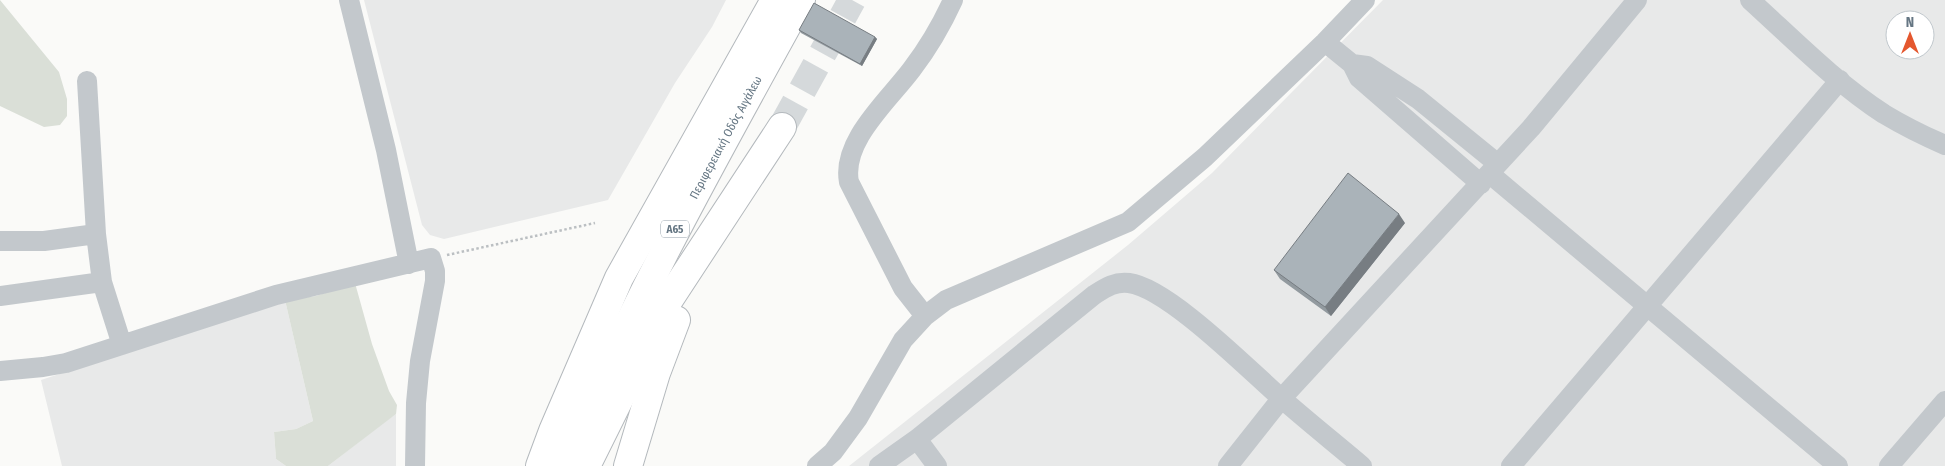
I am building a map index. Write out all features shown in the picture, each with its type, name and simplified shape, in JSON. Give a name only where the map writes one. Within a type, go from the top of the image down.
[{"type":"highway","points":[[696,142],[708,107],[723,73],[762,0]]},
{"type":"highway","name":"Περιφερειακή Οδός Αιγάλεω","points":[[540,466],[553,431],[619,278],[775,0]]},
{"type":"highway","name":"Περιφερειακή Οδός Αιγάλεω","points":[[565,466],[609,362],[639,299],[674,230],[801,0]]},
{"type":"highway","points":[[586,466],[668,301],[782,127]]},
{"type":"highway","points":[[628,466],[656,372],[677,318],[760,162]]},
{"type":"highway","points":[[530,466],[563,386],[585,358]]},
{"type":"street","points":[[349,0],[386,150],[409,264]]},
{"type":"street","points":[[925,316],[903,288],[849,182],[847,172],[849,158],[856,144],[870,122],[924,52],[937,32],[953,0]]},
{"type":"street","points":[[817,466],[844,438],[876,388],[903,340],[925,316],[946,300],[1128,222],[1205,158],[1325,42],[1365,0]]},
{"type":"street","points":[[1228,466],[1282,399],[1531,128],[1637,0]]},
{"type":"street","points":[[1750,0],[1840,80],[1882,112],[1912,130],[1945,145]]},
{"type":"street","points":[[1325,42],[1352,64],[1359,78],[1490,174],[1838,466]]},
{"type":"street","points":[[87,80],[96,234],[102,282],[122,345]]},
{"type":"street","points":[[1511,466],[1840,80]]},
{"type":"street","points":[[0,241],[44,241],[96,234]]},
{"type":"street","points":[[0,371],[43,368],[66,363],[276,295],[430,258],[435,281],[420,360],[416,403],[415,466]]},
{"type":"street","points":[[0,296],[102,282]]},
{"type":"street","points":[[879,466],[917,439],[1094,295],[1112,284],[1128,283],[1146,288],[1164,298],[1202,327],[1282,399],[1362,466]]},
{"type":"street","points":[[1889,466],[1945,401]]},
{"type":"street","points":[[917,439],[938,466]]},
{"type":"path","points":[[430,258],[595,223]]},
{"type":"shaded area","points":[[0,0],[59,72],[67,99],[67,116],[60,125],[44,127],[0,106]]},
{"type":"shaded area","points":[[364,0],[726,0],[712,27],[675,83],[608,200],[444,239],[430,235],[422,225]]},
{"type":"shaded area","points":[[1383,0],[1945,0],[1945,466],[849,466],[1128,245],[1212,173]]},
{"type":"shaded area","points":[[355,283],[372,344],[389,391],[397,405],[396,414],[328,466],[286,466],[276,459],[274,432],[296,429],[313,421],[285,300],[316,296]]},
{"type":"shaded area","points":[[285,300],[313,421],[296,429],[274,432],[276,459],[286,466],[62,466],[41,380]]},
{"type":"shaded area","points":[[396,414],[396,466],[328,466],[387,420]]},
{"type":"building","points":[[814,3],[875,37],[860,64],[799,30]]},
{"type":"building","points":[[1348,173],[1399,214],[1325,307],[1274,270]]},
{"type":"tunnel","points":[[782,127],[852,0]]}]
